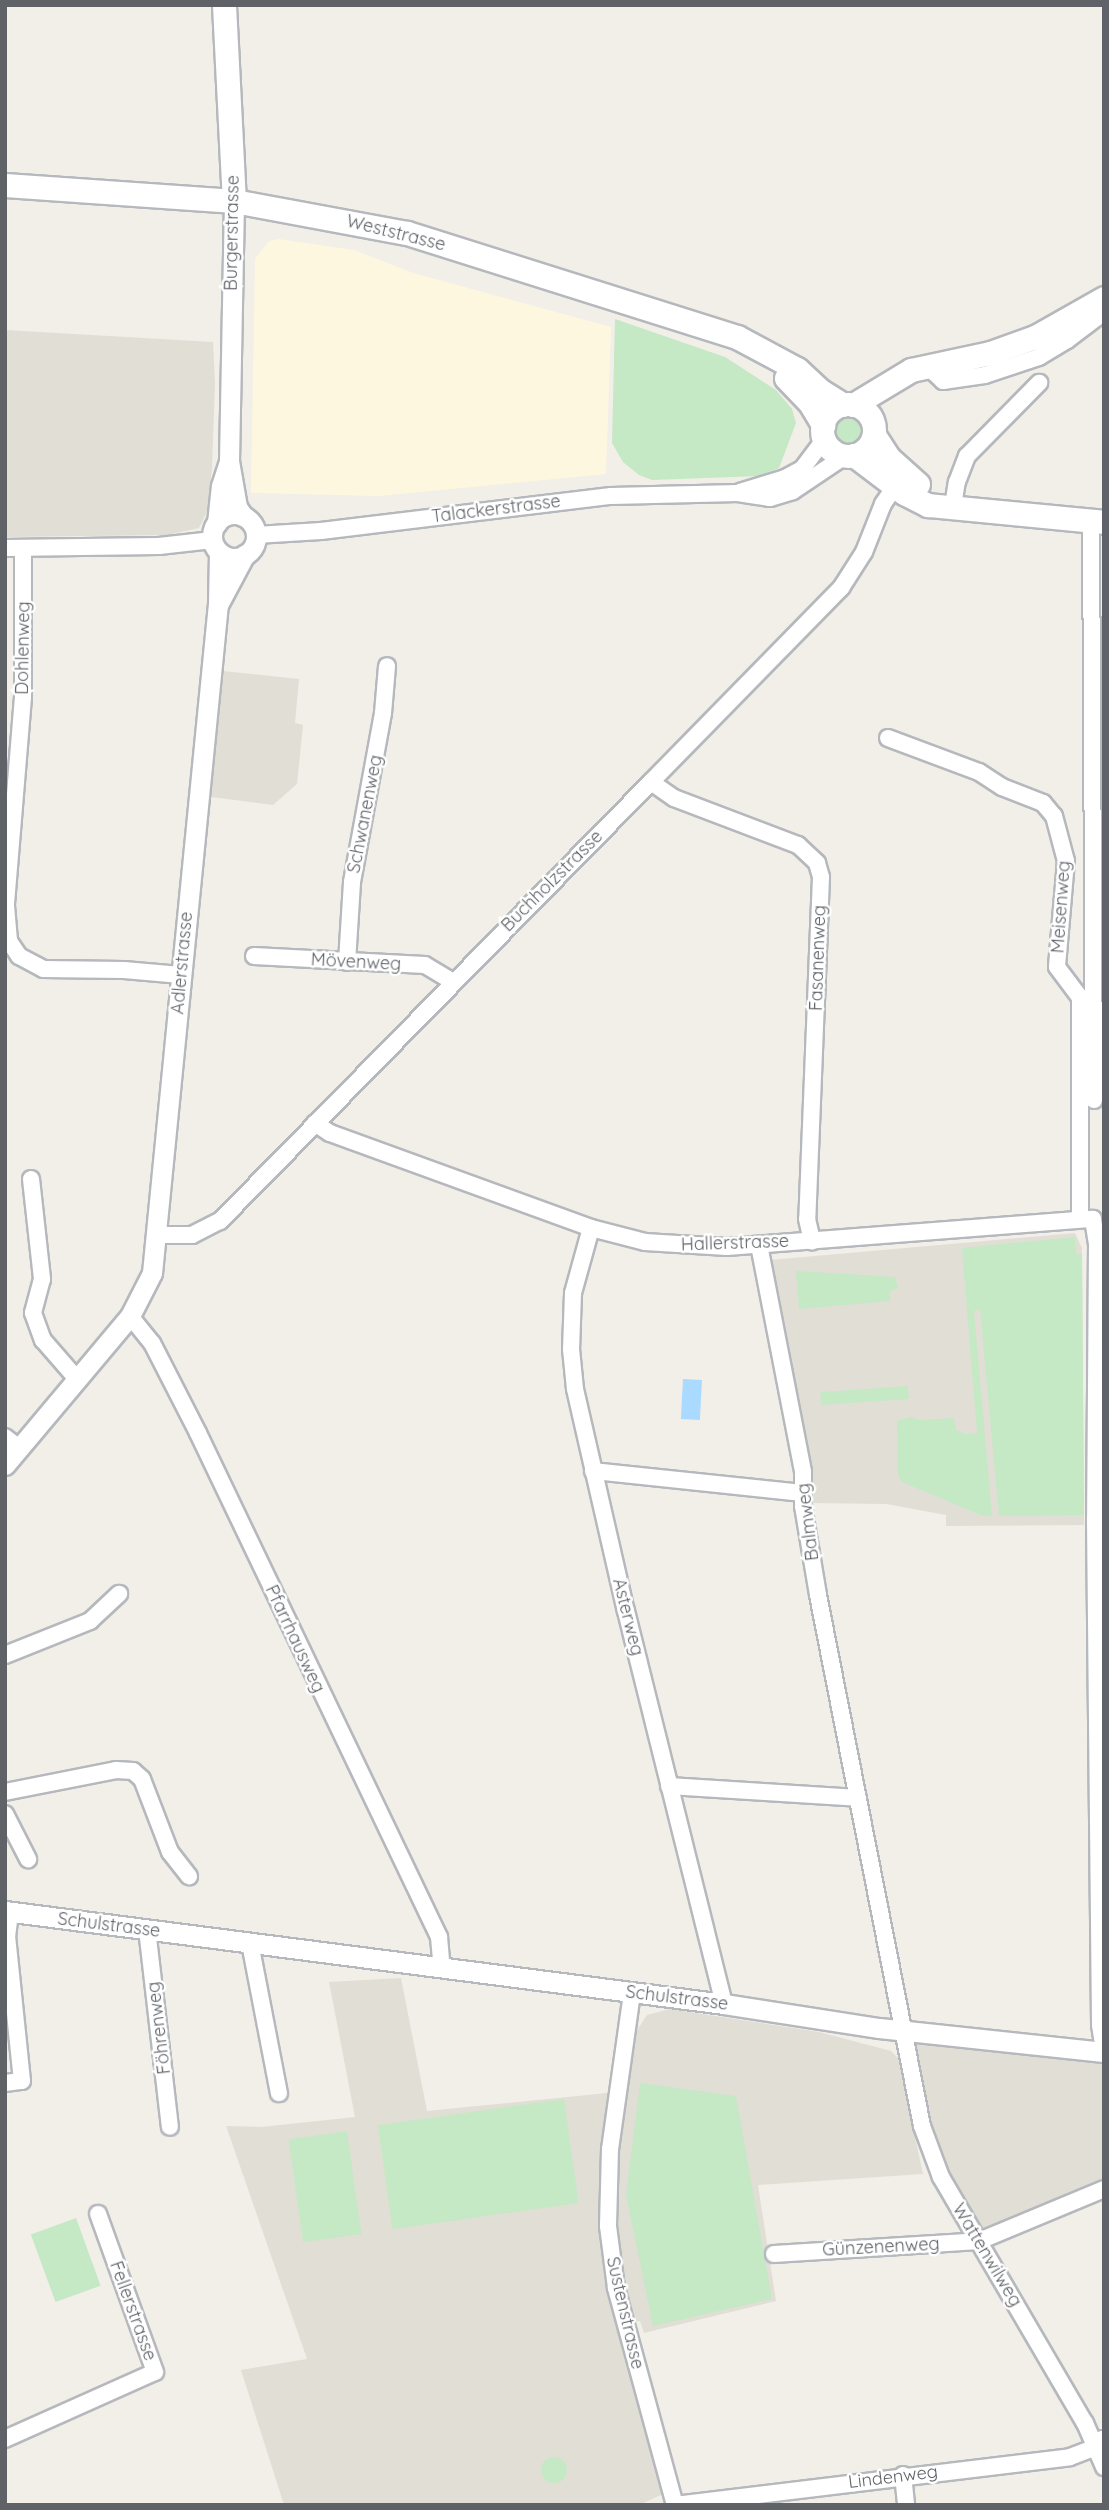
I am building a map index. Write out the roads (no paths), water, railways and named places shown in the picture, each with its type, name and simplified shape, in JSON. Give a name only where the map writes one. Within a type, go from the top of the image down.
[{"type":"main road","name":"Burgerstrasse","points":[[224,5],[234,201]]},
{"type":"main road","name":"Weststrasse","points":[[5,185],[234,201],[375,226],[438,242],[747,341],[797,369],[821,391],[848,405]]},
{"type":"main road","points":[[1097,522],[953,506],[849,455],[834,452],[824,433],[830,412],[900,376],[935,373],[1010,347],[1051,329],[1104,298]]},
{"type":"main road","name":"Weststrasse","points":[[771,355],[787,380],[810,403],[824,433]]},
{"type":"main road","points":[[848,405],[870,416],[874,435],[899,480]]},
{"type":"main road","points":[[849,455],[867,448],[874,435]]},
{"type":"street","name":"Burgerstrasse","points":[[234,201],[229,461],[237,507],[243,516]]},
{"type":"street","points":[[935,373],[962,380],[1011,367],[1038,357],[1104,312]]},
{"type":"street","points":[[953,506],[957,482],[967,456],[1039,383]]},
{"type":"street","name":"Talackerstrasse","points":[[738,493],[795,473],[808,463],[824,433]]},
{"type":"street","name":"Talackerstrasse","points":[[256,535],[321,531],[599,497],[738,493],[770,498],[804,484],[849,455]]},
{"type":"street","name":"Burgerstrasse","points":[[216,538],[221,486],[229,461]]},
{"type":"street","name":"Buchholzstrasse","points":[[158,1235],[182,1238],[212,1227],[651,782],[841,588],[864,552],[883,504],[899,480]]},
{"type":"street","points":[[226,516],[243,516],[253,524],[256,535],[253,546],[245,554],[232,557],[216,538],[226,516]]},
{"type":"street","points":[[1094,1100],[1097,522]]},
{"type":"street","points":[[5,548],[159,546],[216,538]]},
{"type":"street","name":"Adlerstrasse","points":[[130,1316],[148,1286],[158,1235],[218,604],[216,538]]},
{"type":"street","name":"Dohlenweg","points":[[23,548],[23,697],[6,905],[9,941],[19,956],[43,969],[124,970],[181,975]]},
{"type":"street","name":"Adlerstrasse","points":[[218,604],[245,554]]},
{"type":"street","name":"Schwanenweg","points":[[347,962],[352,882],[383,713],[387,666]]},
{"type":"street","name":"Meisenweg","points":[[888,738],[979,772],[1002,787],[1043,803],[1054,816],[1066,861],[1057,967],[1080,997],[1086,1219],[1097,1245],[1100,2019],[1104,2051]]},
{"type":"street","name":"Fasanenweg","points":[[651,782],[674,798],[798,845],[817,863],[821,877],[807,1219],[812,1241]]},
{"type":"street","name":"Mövenweg","points":[[254,956],[425,965],[453,982]]},
{"type":"street","name":"Hallerstrasse","points":[[315,1123],[330,1133],[591,1228],[666,1245],[759,1245],[1086,1219]]},
{"type":"street","points":[[32,1179],[42,1279],[33,1313],[43,1340],[77,1379]]},
{"type":"street","name":"Asterweg","points":[[591,1228],[573,1293],[571,1349],[575,1389],[669,1786],[724,2004]]},
{"type":"street","name":"Balmweg","points":[[759,1245],[803,1472],[803,1493],[818,1595],[904,2030]]},
{"type":"street","points":[[5,1465],[12,1443],[77,1379],[130,1316]]},
{"type":"street","name":"Pfarrhausweg","points":[[130,1316],[152,1343],[198,1433],[439,1937],[442,1969]]},
{"type":"street","points":[[593,1471],[803,1493]]},
{"type":"street","points":[[5,1655],[90,1622],[119,1594]]},
{"type":"street","points":[[5,1792],[116,1770],[133,1771],[142,1779],[170,1852],[189,1876]]},
{"type":"street","points":[[669,1786],[858,1798]]},
{"type":"street","points":[[5,1814],[28,1859]]},
{"type":"street","points":[[5,2084],[22,2081],[7,1937],[9,1916]]},
{"type":"street","points":[[9,1916],[18,1945],[33,2089]]},
{"type":"street","name":"Schulstrasse","points":[[9,1916],[148,1929],[904,2030],[1104,2051]]},
{"type":"street","name":"Föhrenweg","points":[[148,1929],[170,2127]]},
{"type":"street","points":[[250,1943],[279,2093]]},
{"type":"street","name":"Sustenstrasse","points":[[632,1993],[610,2149],[608,2236],[616,2288],[675,2505]]},
{"type":"street","name":"Wattenwilweg","points":[[904,2030],[922,2126],[932,2157],[1085,2423],[1100,2442],[1104,2467]]},
{"type":"street","name":"Günzenenweg","points":[[774,2254],[979,2241],[1104,2189]]},
{"type":"street","name":"Fellerstrasse","points":[[5,2439],[155,2372],[98,2214]]},
{"type":"street","name":"Lindenweg","points":[[675,2505],[903,2475],[1070,2457],[1100,2442]]},
{"type":"street","points":[[903,2475],[906,2505]]},
{"type":"water","points":[[683,1379],[702,1380],[700,1420],[681,1419]]}]
